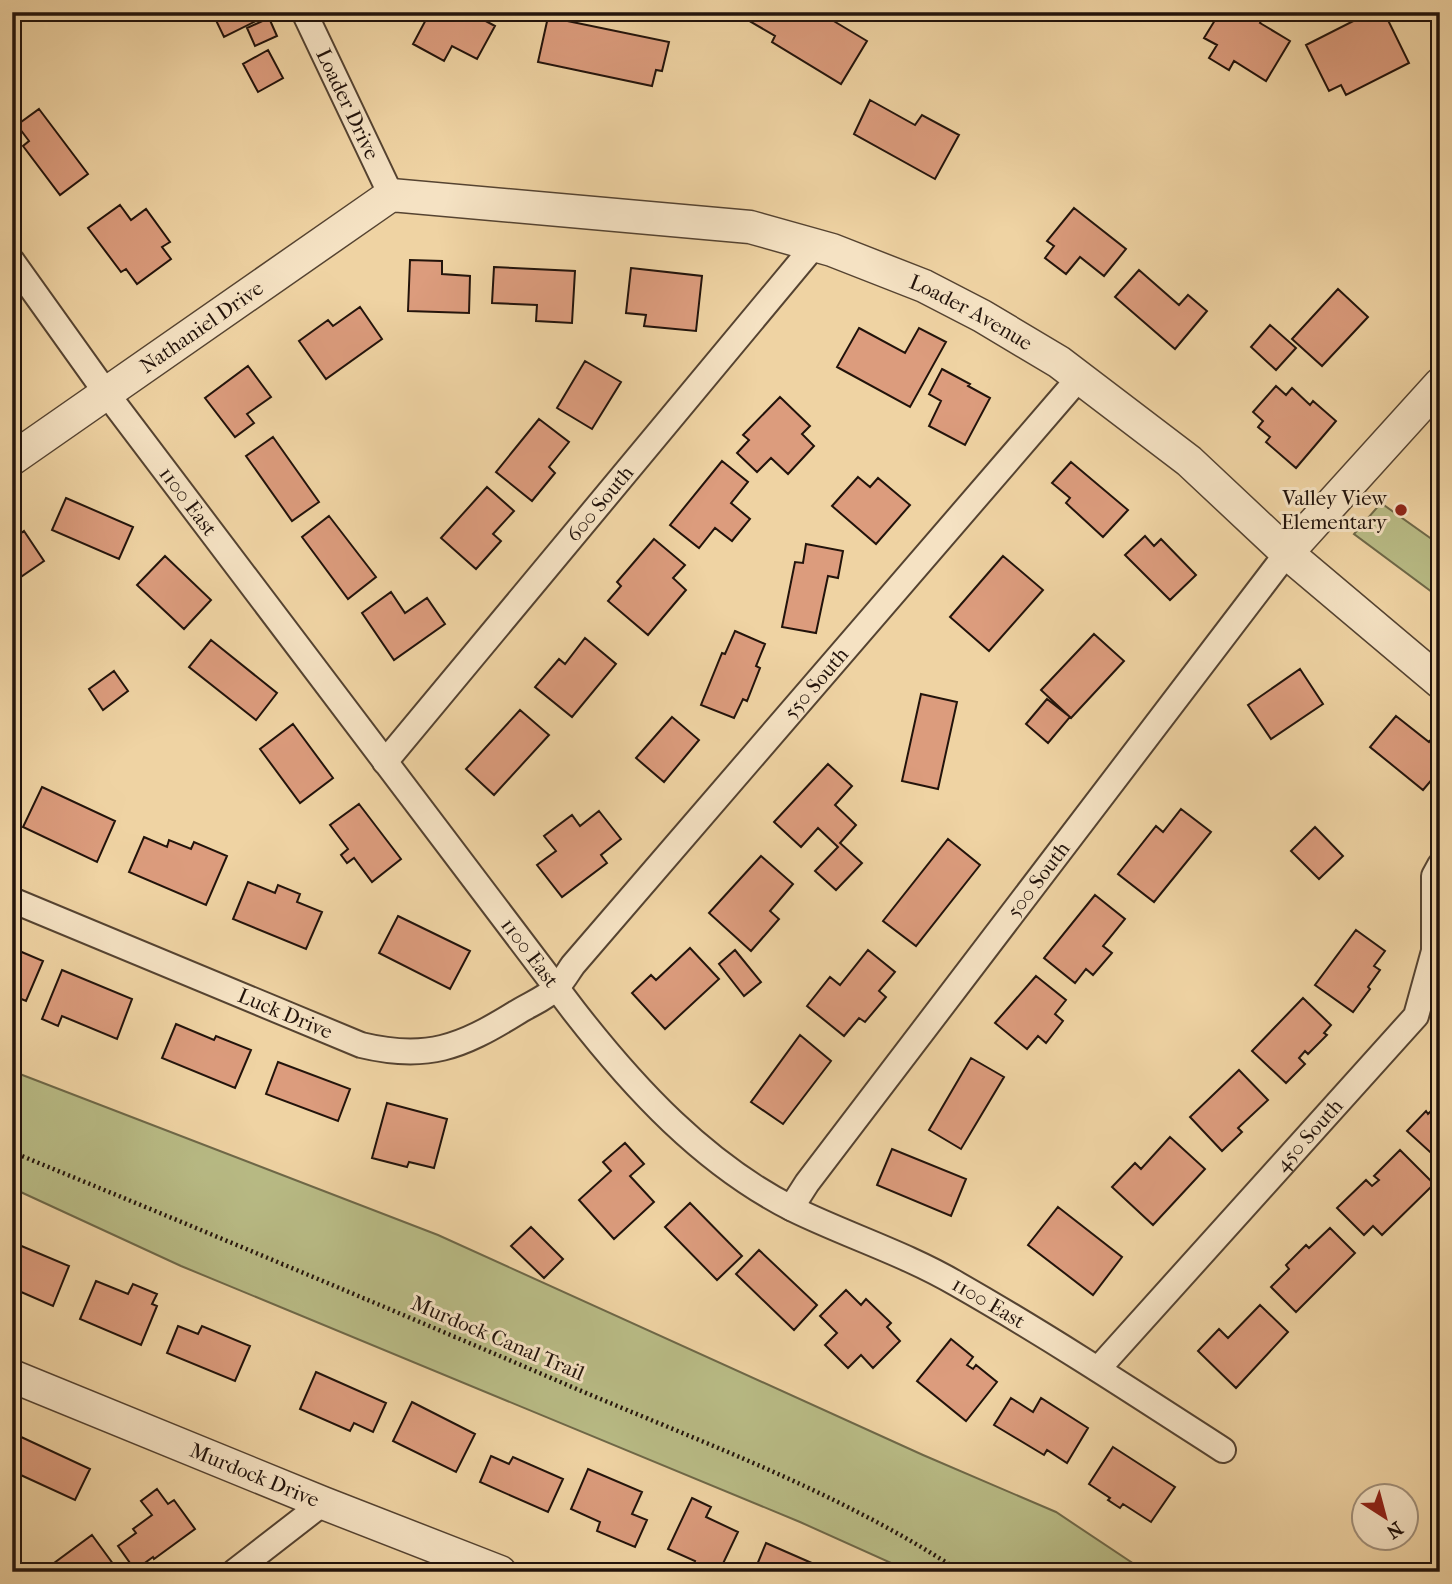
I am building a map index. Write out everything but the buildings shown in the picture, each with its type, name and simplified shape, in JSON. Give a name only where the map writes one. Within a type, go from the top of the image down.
[{"type":"street","name":"Loader Drive","points":[[304,12],[391,195]]},
{"type":"street","name":"Loader Avenue","points":[[391,195],[750,227],[855,258],[924,286],[982,316],[1059,362],[1189,461],[1287,553],[1440,682]]},
{"type":"street","name":"Nathaniel Drive","points":[[12,460],[391,195]]},
{"type":"street","name":"600 South","points":[[386,762],[814,246]]},
{"type":"street","name":"1100 East","points":[[12,261],[107,394],[556,988],[617,1067],[670,1121],[740,1177],[791,1208],[954,1282],[1098,1369],[1223,1450]]},
{"type":"street","name":"550 South","points":[[556,988],[1079,378]]},
{"type":"street","points":[[1287,553],[1440,384]]},
{"type":"street","name":"500 South","points":[[791,1208],[807,1183],[1287,553]]},
{"type":"street","name":"450 South","points":[[1098,1369],[1416,1016],[1434,951],[1434,876],[1440,865]]},
{"type":"street","name":"Luck Drive","points":[[12,900],[361,1045],[381,1050],[412,1052],[442,1049],[476,1038],[556,988]]},
{"type":"street","name":"Murdock Drive","points":[[12,1376],[500,1572]]},
{"type":"street","points":[[234,1572],[323,1503]]},
{"type":"path","name":"Murdock Canal Trail","points":[[12,1152],[263,1255],[821,1492],[924,1548],[961,1572]]},
{"type":"green space","points":[[1381,503],[1440,545],[1440,598],[1354,534]]},
{"type":"green space","points":[[12,1071],[438,1235],[923,1455],[1056,1512],[1142,1572],[911,1572],[800,1522],[181,1266],[12,1188]]},
{"type":"place","name":"Valley View Elementary","points":[[1401,510]]}]
